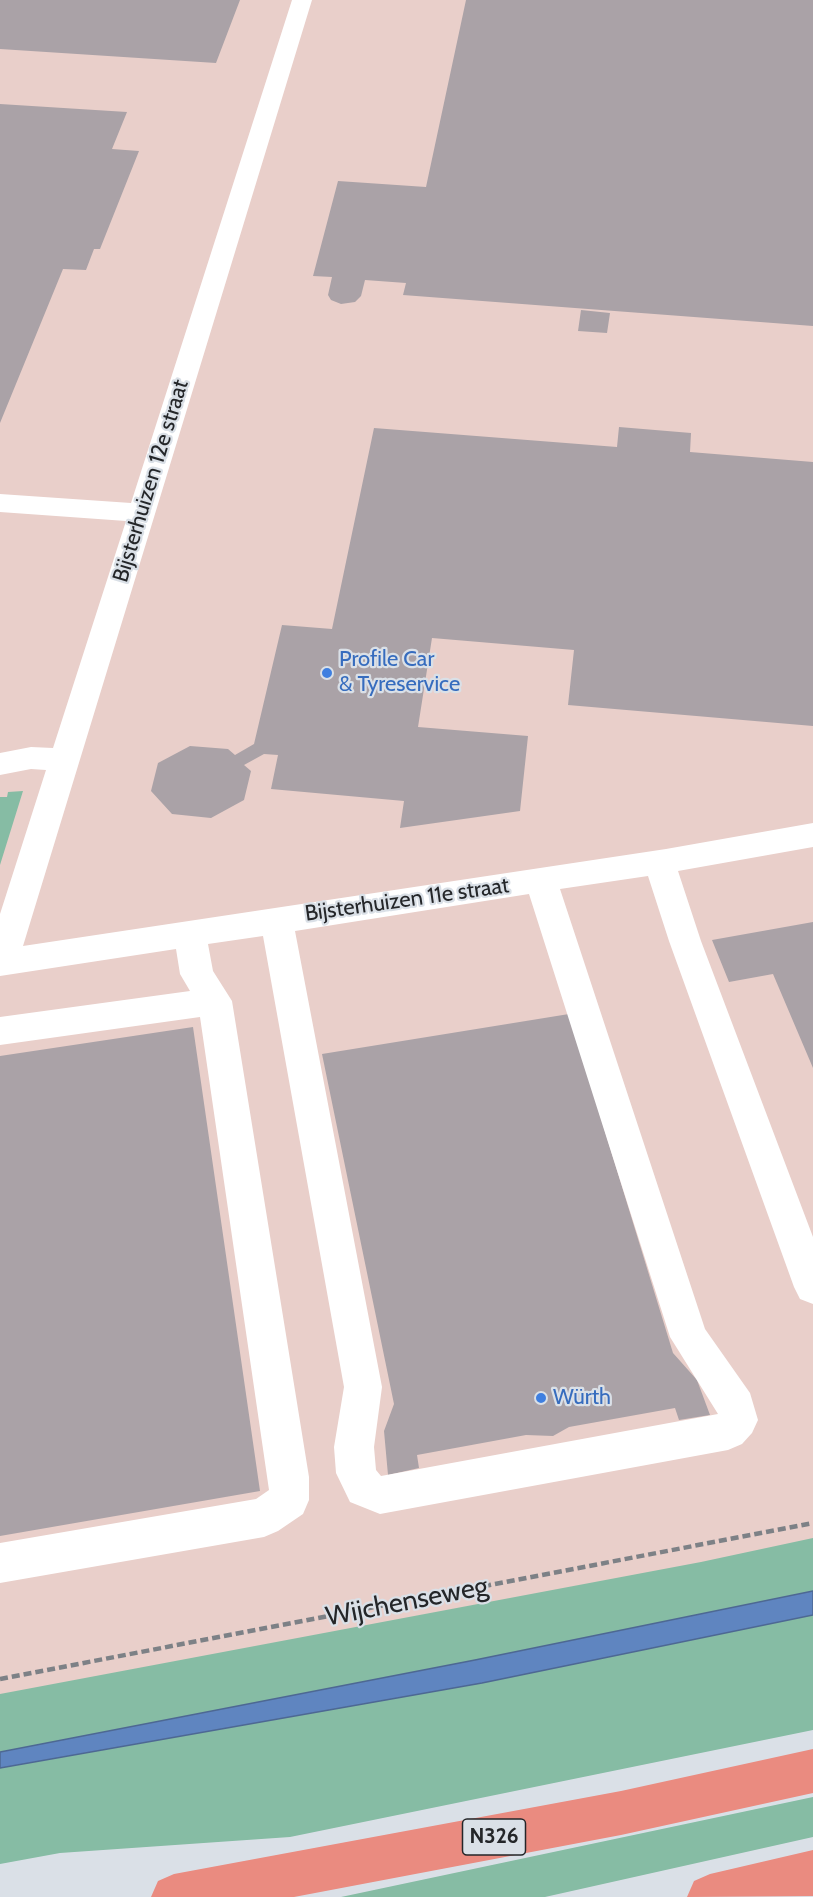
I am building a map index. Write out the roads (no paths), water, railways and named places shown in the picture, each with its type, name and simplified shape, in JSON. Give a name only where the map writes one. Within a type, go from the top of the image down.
[{"type":"highway","name":"N326","points":[[174,1897],[621,1813],[813,1771]]},
{"type":"highway","points":[[710,1897],[813,1873]]},
{"type":"street","name":"Bijsterhuizen 12e straat","points":[[1,963],[302,0]]},
{"type":"street","points":[[0,503],[141,513]]},
{"type":"street","points":[[0,764],[31,758],[64,759]]},
{"type":"street","name":"Bijsterhuizen 11e straat","points":[[1,963],[659,862],[813,835]]},
{"type":"street","points":[[659,862],[689,952],[813,1287]]},
{"type":"street","points":[[276,919],[363,1387],[354,1448],[356,1473],[364,1488],[380,1496],[728,1431],[738,1420],[736,1406],[689,1337],[541,880]]},
{"type":"street","points":[[0,1563],[264,1517],[289,1500],[289,1478],[214,1001],[197,974],[189,933]]},
{"type":"street","points":[[0,1030],[214,1001]]},
{"type":"water","points":[[813,1591],[813,1615],[482,1683],[0,1768],[0,1752],[475,1660]]},
{"type":"place","name":"Profile Car & Tyreservice","points":[[327,673]]},
{"type":"place","name":"Würth","points":[[541,1398]]}]
